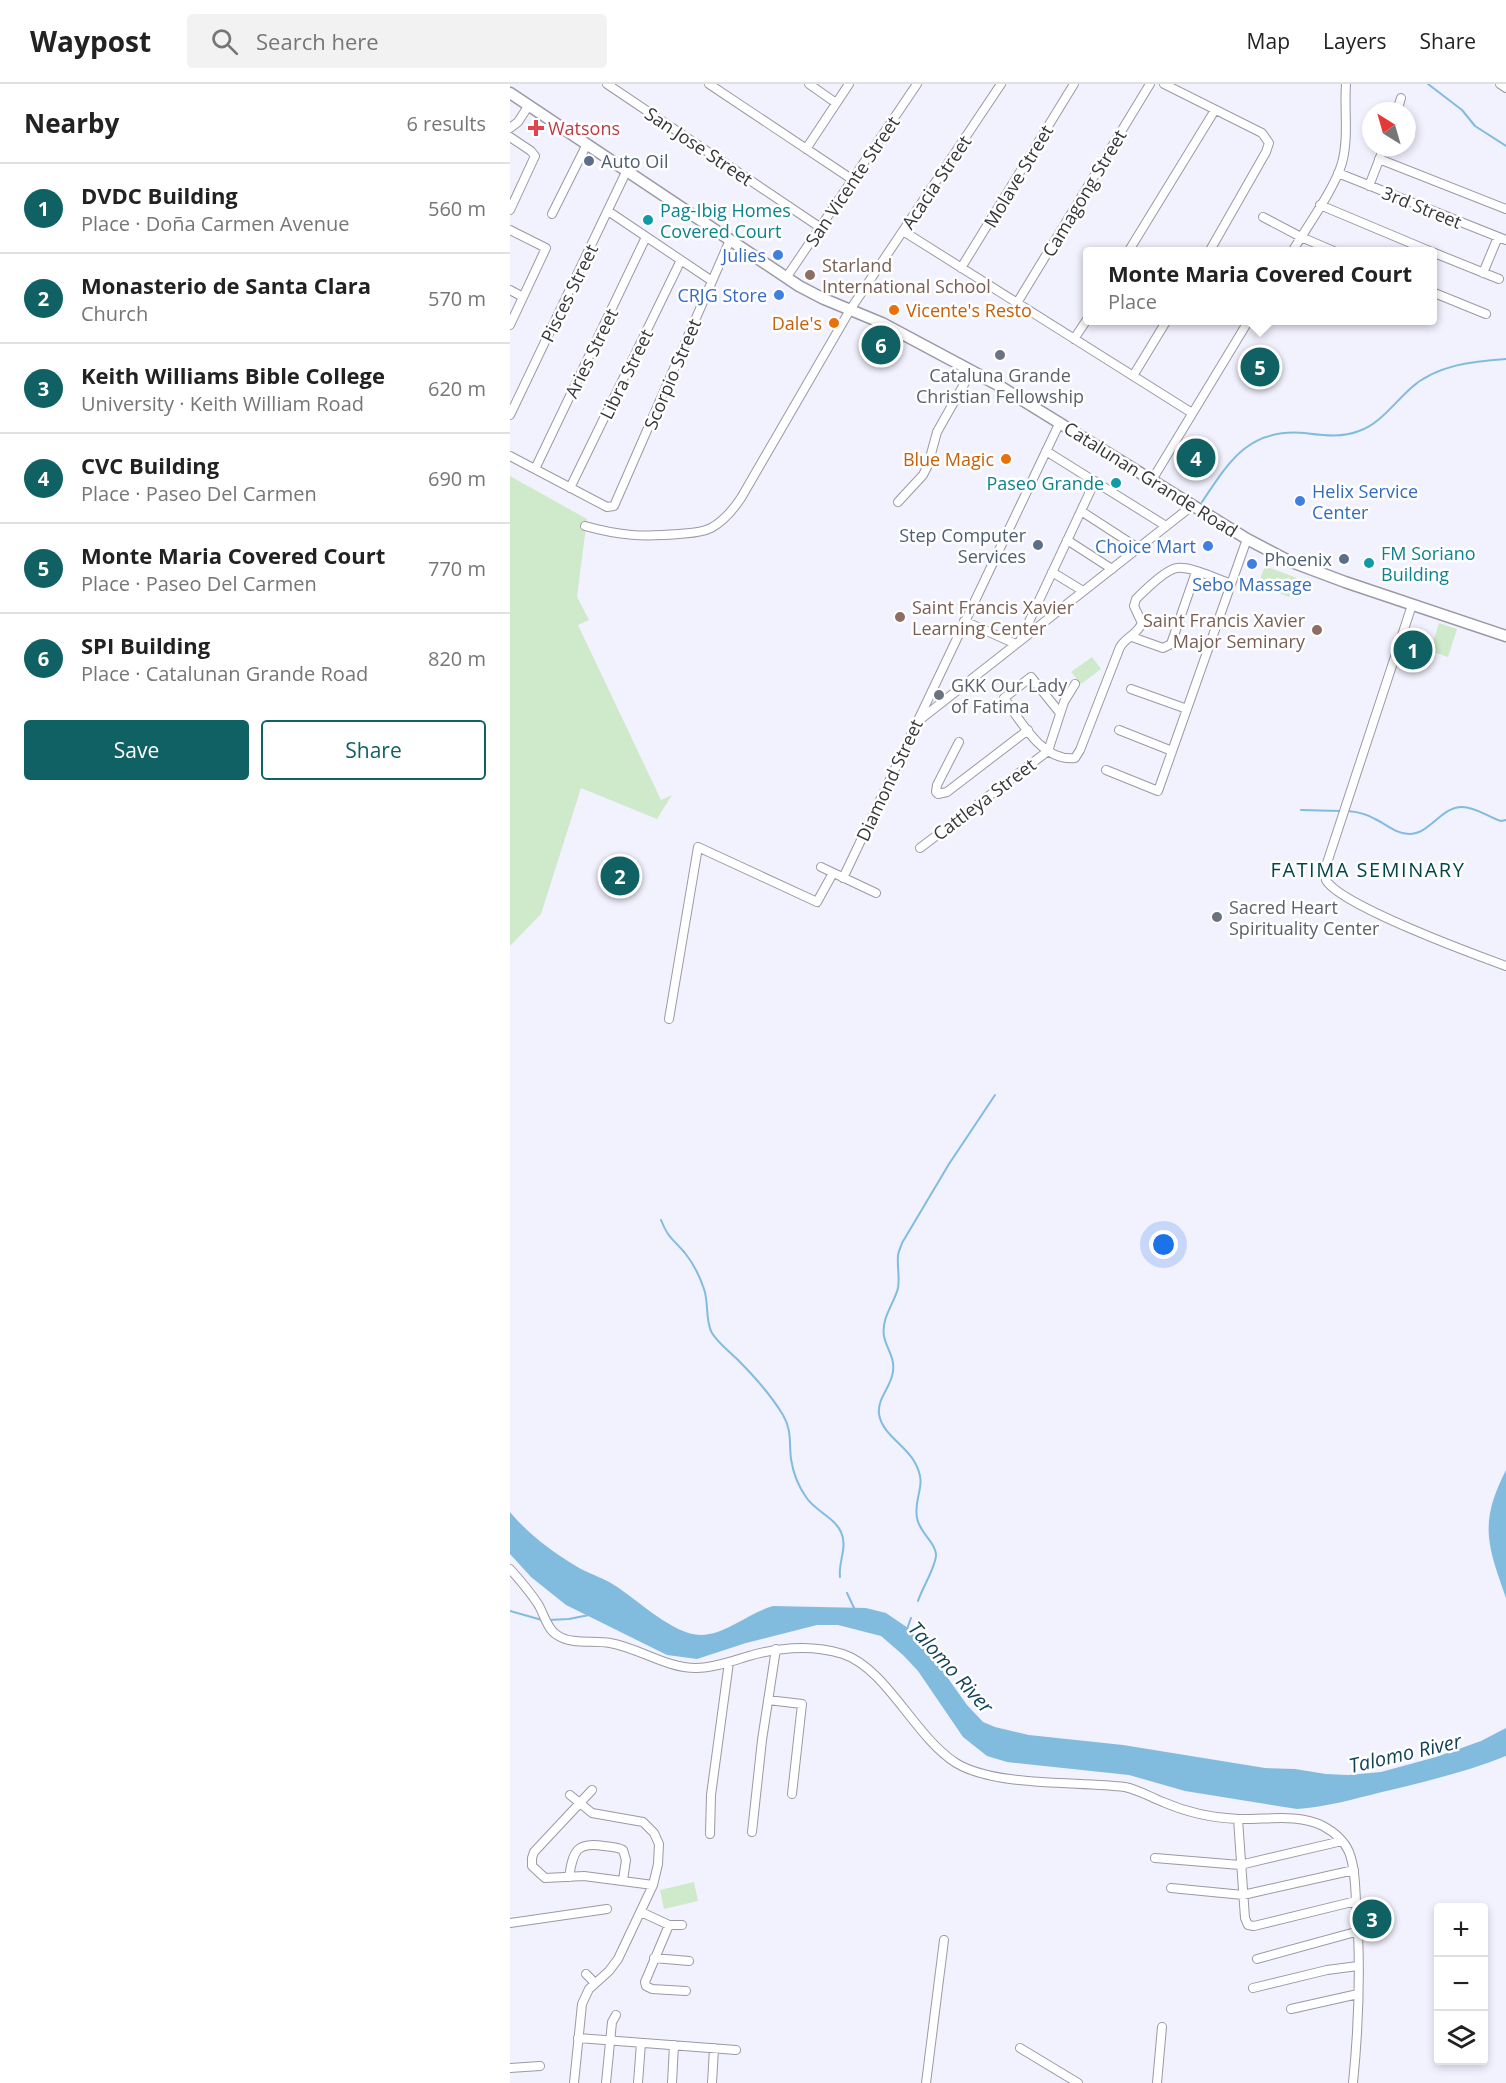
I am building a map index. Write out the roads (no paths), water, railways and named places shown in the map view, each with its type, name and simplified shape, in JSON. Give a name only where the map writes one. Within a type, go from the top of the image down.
[{"type":"main road","name":"Catalunan Grande Road","points":[[510,93],[786,278],[811,293],[893,328],[972,370],[1247,538],[1309,569],[1506,636]]},
{"type":"street","name":"San Jose Street","points":[[607,84],[821,228]]},
{"type":"street","points":[[710,84],[853,180]]},
{"type":"street","points":[[809,84],[837,103]]},
{"type":"street","points":[[806,149],[849,84]]},
{"type":"street","name":"San Vicente Street","points":[[786,278],[917,84]]},
{"type":"street","name":"Acacia Street","points":[[585,526],[618,535],[645,537],[702,531],[720,522],[734,509],[850,310],[1001,84]]},
{"type":"street","name":"Molave Street","points":[[961,268],[1074,84]]},
{"type":"street","name":"Camagong Street","points":[[1017,303],[1150,84]]},
{"type":"street","points":[[1164,84],[1262,133],[1267,139],[1266,152],[1212,247]]},
{"type":"street","points":[[1295,247],[1338,174],[1345,148],[1346,84]]},
{"type":"street","points":[[1500,84],[1506,88]]},
{"type":"street","points":[[1400,102],[1401,98]]},
{"type":"street","points":[[511,127],[518,122],[526,104]]},
{"type":"street","points":[[1131,247],[1215,110]]},
{"type":"street","points":[[510,137],[535,156],[510,210]]},
{"type":"street","points":[[552,214],[587,144]]},
{"type":"street","points":[[1369,186],[1380,156]]},
{"type":"street","points":[[1379,159],[1506,209]]},
{"type":"street","name":"Pisces Street","points":[[510,415],[627,170]]},
{"type":"street","name":"3rd Street","points":[[1338,174],[1502,239]]},
{"type":"street","points":[[1320,205],[1420,247]]},
{"type":"street","points":[[608,211],[712,281]]},
{"type":"street","points":[[1263,217],[1324,247]]},
{"type":"street","points":[[510,230],[546,248],[510,325]]},
{"type":"street","points":[[903,231],[1192,413]]},
{"type":"street","name":"Aries Street","points":[[535,469],[646,237]]},
{"type":"street","points":[[1483,273],[1502,239]]},
{"type":"street","name":"Scorpio Street","points":[[570,488],[613,508],[730,240]]},
{"type":"street","points":[[1437,254],[1499,279]]},
{"type":"street","name":"Libra Street","points":[[570,488],[681,260]]},
{"type":"street","points":[[510,290],[523,297]]},
{"type":"street","points":[[1437,293],[1486,314]]},
{"type":"street","points":[[1074,339],[1083,325]]},
{"type":"street","points":[[1133,376],[1165,325]]},
{"type":"street","points":[[1152,480],[1247,325]]},
{"type":"street","points":[[898,502],[923,475],[937,432],[972,370]]},
{"type":"street","name":"Diamond Street","points":[[843,878],[1060,422]]},
{"type":"street","points":[[1046,451],[1166,526]]},
{"type":"street","points":[[510,456],[570,488]]},
{"type":"street","points":[[1017,643],[1095,481]]},
{"type":"street","points":[[916,723],[1193,505]]},
{"type":"street","points":[[1081,511],[1138,548]]},
{"type":"street","points":[[1106,770],[1158,791],[1247,538]]},
{"type":"street","points":[[1067,540],[1112,568]]},
{"type":"street","points":[[1060,713],[1031,677],[1004,698],[1028,730],[1048,751],[1072,759],[1078,755],[1120,647],[1126,639],[1132,637],[1142,623],[1134,606],[1136,599],[1172,570],[1181,568],[1231,584]]},
{"type":"street","points":[[1052,572],[1083,591]]},
{"type":"street","points":[[1132,637],[1163,648],[1171,644],[1196,572]]},
{"type":"street","points":[[1412,605],[1326,866],[1326,880],[1334,890],[1400,924],[1506,966]]},
{"type":"street","points":[[964,621],[1017,643]]},
{"type":"street","points":[[1048,751],[1060,713],[1075,684]]},
{"type":"street","points":[[1131,689],[1187,709]]},
{"type":"street","points":[[959,742],[937,785],[938,794],[947,792],[1028,730]]},
{"type":"street","points":[[1119,730],[1172,751]]},
{"type":"street","name":"Cattleya Street","points":[[920,848],[1048,751]]},
{"type":"street","points":[[669,1019],[698,848],[818,902],[832,873]]},
{"type":"street","points":[[821,867],[876,893]]},
{"type":"street","points":[[510,1569],[540,1607],[550,1627],[558,1636],[564,1638],[617,1644],[681,1666],[700,1668],[776,1649],[808,1647],[845,1654],[861,1664],[890,1692],[939,1750],[957,1764],[984,1774],[1125,1787],[1176,1808],[1211,1816],[1238,1819],[1304,1820],[1324,1827],[1342,1841],[1349,1852],[1354,1870],[1359,1931],[1357,2043],[1353,2083]]},
{"type":"street","points":[[752,1832],[776,1649]]},
{"type":"street","points":[[710,1834],[711,1795],[729,1662]]},
{"type":"street","points":[[768,1700],[802,1704],[792,1794]]},
{"type":"street","points":[[592,1790],[534,1852],[532,1866],[545,1878],[584,1876],[653,1885]]},
{"type":"street","points":[[570,1795],[597,1815],[637,1820],[651,1829],[658,1838],[659,1844],[658,1864],[653,1885],[641,1912],[618,1959],[609,1971],[594,1983],[582,2004],[574,2083]]},
{"type":"street","points":[[1238,1819],[1245,1918],[1251,1926],[1356,1901]]},
{"type":"street","points":[[1155,1858],[1240,1865],[1342,1841]]},
{"type":"street","points":[[569,1877],[576,1852],[590,1843],[623,1850],[626,1860],[623,1880]]},
{"type":"street","points":[[1171,1888],[1243,1895],[1354,1870]]},
{"type":"street","points":[[510,1923],[607,1909]]},
{"type":"street","points":[[641,1912],[669,1925],[682,1925]]},
{"type":"street","points":[[669,1925],[646,1977],[646,1986],[651,1989],[686,1991]]},
{"type":"street","points":[[1257,1959],[1359,1931]]},
{"type":"street","points":[[927,2083],[944,1940]]},
{"type":"street","points":[[654,1958],[689,1960]]},
{"type":"street","points":[[1253,1988],[1327,1970],[1358,1966]]},
{"type":"street","points":[[586,1974],[594,1983]]},
{"type":"street","points":[[1291,2009],[1358,1994]]},
{"type":"street","points":[[606,2083],[612,2022],[616,2015]]},
{"type":"street","points":[[1157,2083],[1162,2027]]},
{"type":"street","points":[[578,2038],[736,2050]]},
{"type":"street","points":[[638,2083],[641,2043]]},
{"type":"street","points":[[672,2083],[674,2045]]},
{"type":"street","points":[[712,2083],[714,2048]]},
{"type":"street","points":[[1020,2048],[1078,2083]]},
{"type":"street","points":[[510,2068],[540,2066]]},
{"type":"water","points":[[1506,1470],[1506,1598],[1494,1563],[1489,1520],[1497,1489]]},
{"type":"water","points":[[510,1512],[543,1544],[562,1557],[623,1591],[667,1623],[690,1633],[711,1634],[773,1606],[866,1608],[886,1613],[908,1628],[935,1660],[967,1705],[983,1722],[995,1727],[1029,1735],[1123,1745],[1265,1768],[1295,1769],[1326,1774],[1381,1772],[1436,1757],[1481,1741],[1506,1728],[1506,1756],[1429,1780],[1340,1802],[1297,1809],[1185,1791],[1129,1775],[1007,1762],[987,1756],[963,1737],[918,1671],[881,1636],[838,1625],[817,1625],[746,1643],[697,1659],[667,1655],[566,1605],[531,1577],[510,1554]]},
{"type":"waterway","points":[[1428,84],[1462,110],[1475,126],[1506,146]]},
{"type":"waterway","points":[[1202,502],[1232,460],[1255,442],[1269,436],[1286,433],[1346,435],[1374,423],[1411,388],[1432,374],[1468,363],[1506,359]]},
{"type":"waterway","points":[[1348,811],[1366,815],[1404,834],[1423,830],[1448,811],[1462,807],[1477,810],[1501,821],[1506,820]]},
{"type":"waterway","points":[[1301,810],[1340,811]]},
{"type":"waterway","points":[[918,1601],[936,1554],[917,1518],[920,1484],[918,1470],[910,1455],[884,1427],[879,1414],[880,1403],[893,1371],[893,1361],[884,1336],[884,1323],[898,1288],[898,1254],[902,1243],[949,1164],[995,1095]]},
{"type":"waterway","points":[[661,1220],[698,1275],[705,1294],[708,1323],[712,1333],[762,1386],[786,1421],[792,1464],[801,1489],[810,1502],[834,1522],[841,1532],[844,1543],[840,1577]]},
{"type":"waterway","points":[[847,1593],[855,1610]]},
{"type":"waterway","points":[[510,1611],[542,1620]]},
{"type":"waterway","points":[[548,1620],[589,1615]]},
{"type":"waterway","name":"Talomo River","points":[[907,1629],[911,1618]]},
{"type":"place","name":"Watsons","points":[[536,128]]},
{"type":"place","name":"Auto Oil","points":[[589,161]]},
{"type":"place","name":"Pag-Ibig Homes Covered Court","points":[[648,220]]},
{"type":"place","name":"Julies","points":[[778,255]]},
{"type":"place","name":"Starland International School","points":[[810,275]]},
{"type":"place","name":"CRJG Store","points":[[779,295]]},
{"type":"place","name":"Vicente's Resto","points":[[894,310]]},
{"type":"place","name":"Dale's","points":[[834,323]]},
{"type":"place","name":"SPI Building","points":[[881,345]]},
{"type":"place","name":"Cataluna Grande Christian Fellowship","points":[[1000,355]]},
{"type":"place","name":"Monte Maria Covered Court","points":[[1260,367]]},
{"type":"place","name":"CVC Building","points":[[1196,458]]},
{"type":"place","name":"Blue Magic","points":[[1006,459]]},
{"type":"place","name":"Paseo Grande","points":[[1116,483]]},
{"type":"place","name":"Helix Service Center","points":[[1300,501]]},
{"type":"place","name":"Step Computer Services","points":[[1038,545]]},
{"type":"place","name":"Choice Mart","points":[[1208,546]]},
{"type":"place","name":"Phoenix","points":[[1344,559]]},
{"type":"place","name":"FM Soriano Building","points":[[1369,563]]},
{"type":"place","name":"Sebo Massage","points":[[1252,564]]},
{"type":"place","name":"Saint Francis Xavier Learning Center","points":[[900,617]]},
{"type":"place","name":"Saint Francis Xavier Major Seminary","points":[[1317,630]]},
{"type":"place","name":"DVDC Building","points":[[1413,650]]},
{"type":"place","name":"GKK Our Lady of Fatima","points":[[939,695]]},
{"type":"place","name":"Monasterio de Santa Clara","points":[[620,876]]},
{"type":"place","name":"Sacred Heart Spirituality Center","points":[[1217,917]]},
{"type":"place","name":"Keith Williams Bible College","points":[[1372,1919]]},
{"type":"district","name":"FATIMA SEMINARY","points":[[1368,869]]}]
